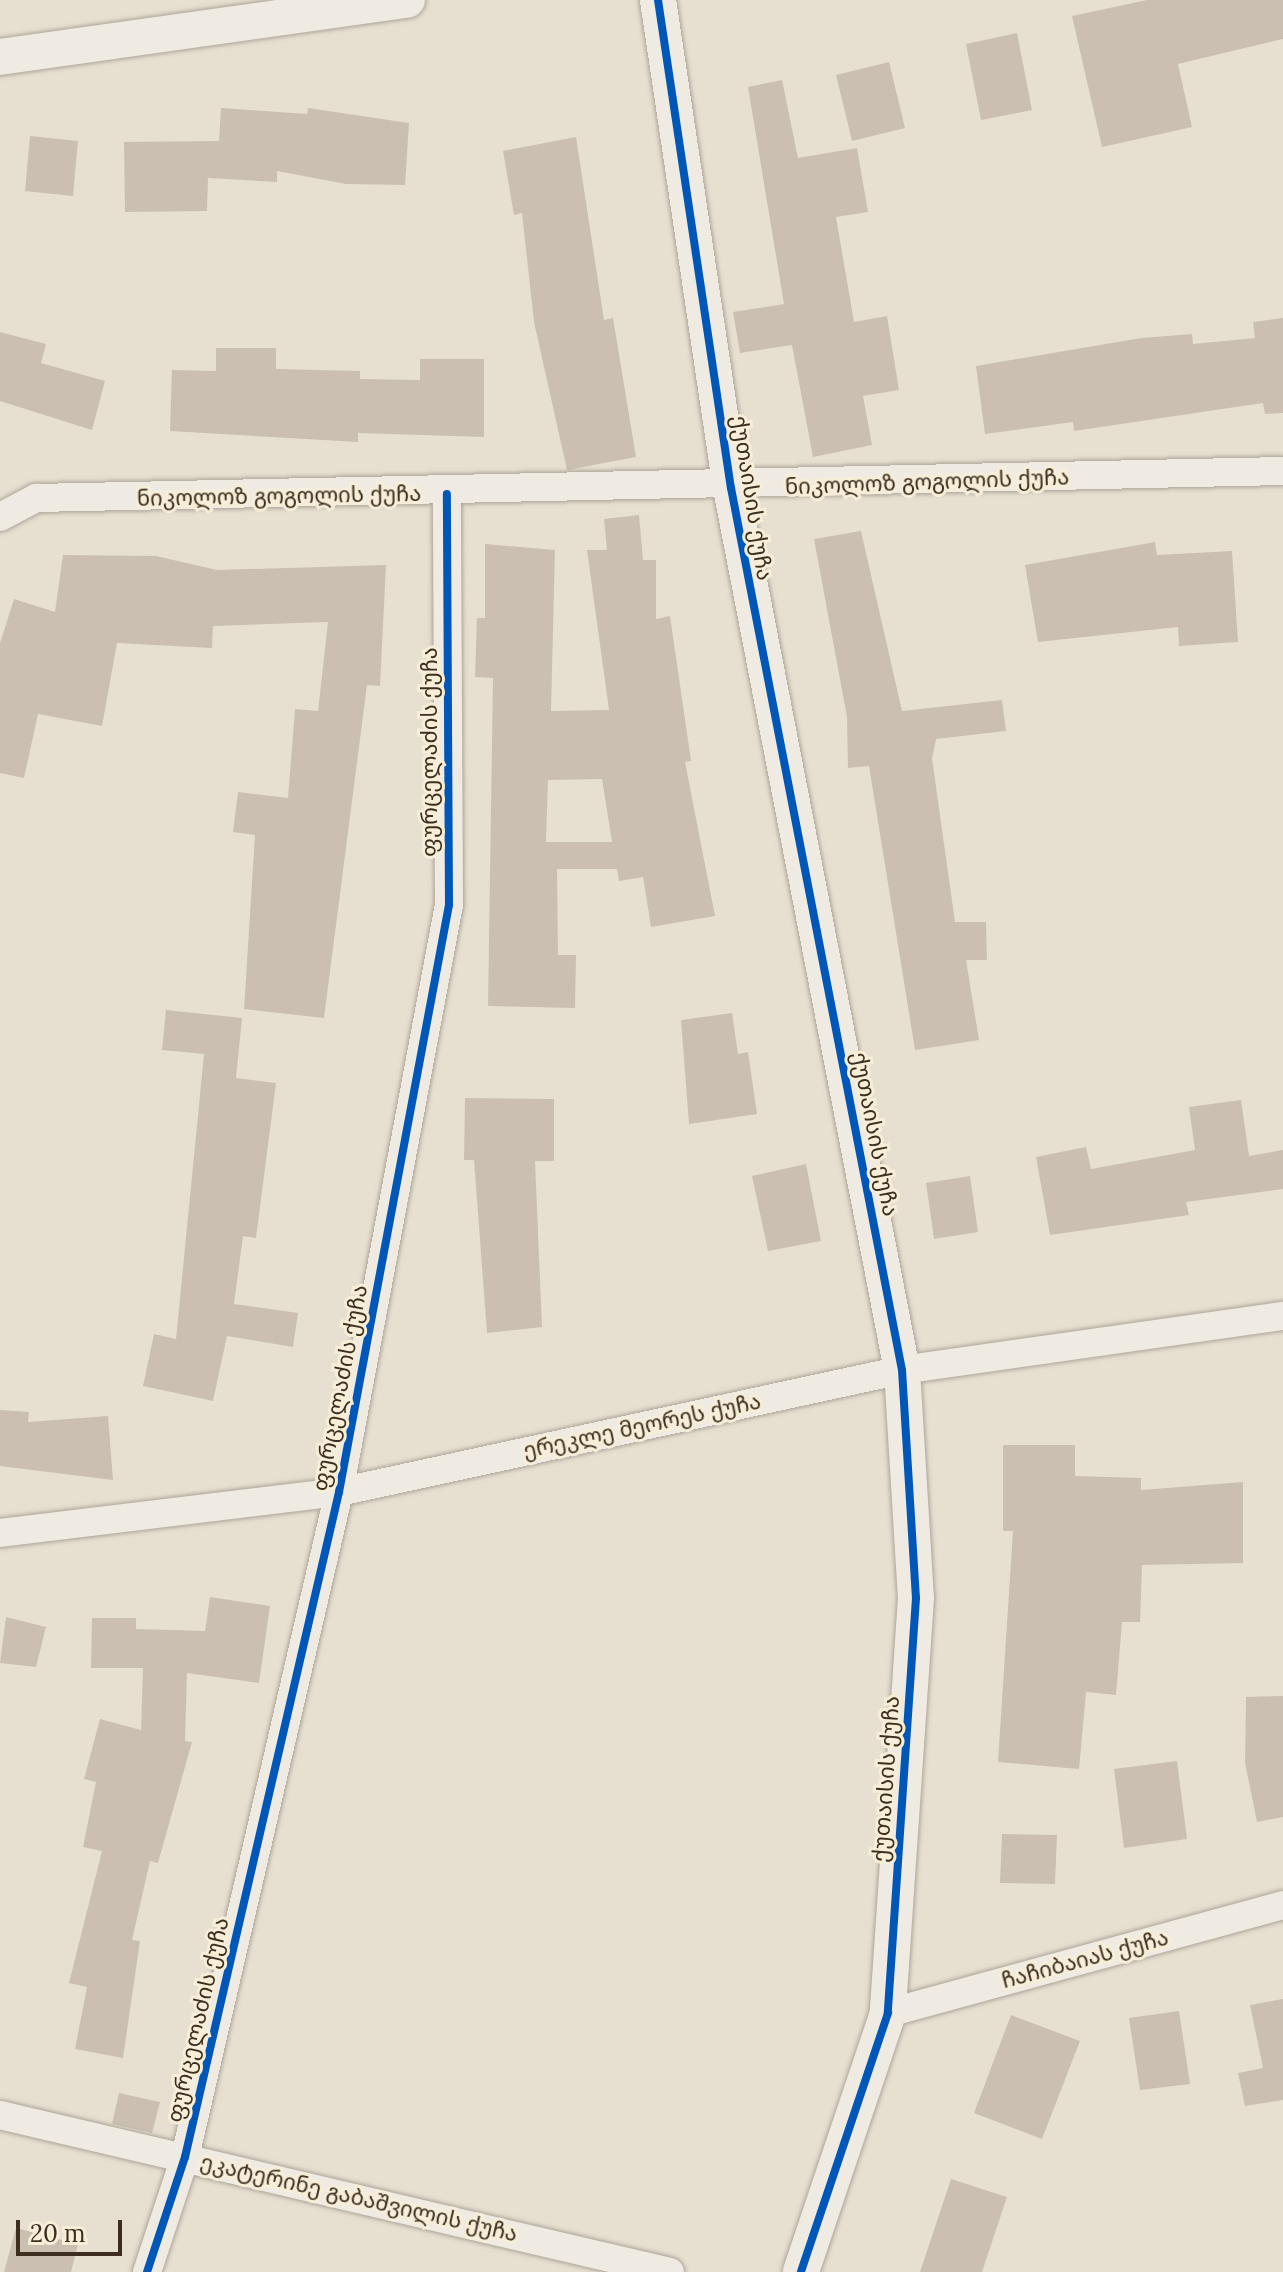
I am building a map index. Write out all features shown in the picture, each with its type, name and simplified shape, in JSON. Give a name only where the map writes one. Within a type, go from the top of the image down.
[{"type":"street","points":[[0,57],[407,0]]},
{"type":"street","name":"ქუთაისის ქუჩა","points":[[658,0],[731,488],[902,1370],[916,1598],[888,2013],[801,2272]]},
{"type":"street","name":"ნიკოლოზ გოგოლის ქუჩა","points":[[0,517],[36,498],[731,488],[1283,471]]},
{"type":"street","name":"ფურცელაძის ქუჩა","points":[[147,2272],[185,2157],[339,1492],[449,905],[447,494]]},
{"type":"street","name":"ერეკლე მეორეს ქუჩა","points":[[0,1533],[339,1492],[902,1370],[1283,1316]]},
{"type":"street","name":"ჩაჩიბაიას ქუჩა","points":[[888,2013],[1283,1905]]},
{"type":"street","name":"ეკატერინე გაბაშვილის ქუჩა","points":[[0,2115],[670,2272]]},
{"type":"building","points":[[1147,0],[1283,0],[1283,39],[1178,64],[1192,127],[1102,147],[1072,16]]},
{"type":"building","points":[[1017,33],[1032,110],[981,120],[966,44]]},
{"type":"building","points":[[889,62],[905,128],[852,141],[836,75]]},
{"type":"building","points":[[782,80],[798,158],[857,148],[868,212],[836,217],[854,322],[887,316],[899,390],[863,396],[872,445],[813,457],[792,345],[740,353],[733,312],[784,304],[748,87]]},
{"type":"building","points":[[221,108],[307,114],[308,108],[409,123],[405,185],[346,184],[277,171],[277,182],[208,178],[207,211],[125,212],[124,142],[219,141]]},
{"type":"building","points":[[30,136],[78,141],[73,196],[25,191]]},
{"type":"building","points":[[576,137],[604,320],[613,318],[636,457],[567,470],[534,322],[522,213],[514,215],[503,151]]},
{"type":"building","points":[[1283,318],[1283,413],[1265,414],[1263,403],[1074,431],[1073,422],[985,434],[976,366],[1141,338],[1192,334],[1193,344],[1255,338],[1253,322]]},
{"type":"building","points":[[0,332],[46,344],[41,363],[105,381],[92,430],[0,401]]},
{"type":"building","points":[[216,348],[276,348],[276,369],[360,371],[360,379],[420,380],[420,359],[484,359],[484,437],[358,433],[358,442],[170,431],[172,370],[216,371]]},
{"type":"building","points":[[639,515],[643,560],[656,560],[656,619],[670,616],[691,761],[685,762],[715,916],[651,927],[643,877],[619,881],[617,869],[557,869],[558,955],[576,955],[575,1008],[488,1006],[493,678],[475,677],[477,618],[485,618],[485,544],[555,550],[551,711],[609,710],[587,550],[607,550],[604,519]],"holes":[[[602,779],[612,842],[546,842],[548,780]]]},
{"type":"building","points":[[861,531],[902,711],[1002,700],[1006,731],[936,739],[932,758],[955,922],[986,922],[987,960],[966,960],[979,1040],[915,1050],[869,766],[848,768],[847,717],[814,539]]},
{"type":"building","points":[[1155,542],[1157,555],[1232,551],[1238,642],[1179,646],[1178,627],[1038,642],[1025,565]]},
{"type":"building","points":[[63,555],[156,556],[217,570],[386,565],[380,686],[367,685],[324,1018],[244,1009],[255,835],[233,832],[238,792],[288,798],[295,709],[318,711],[328,622],[213,626],[212,648],[117,643],[102,726],[38,714],[24,778],[0,773],[0,643],[14,599],[55,612]]},
{"type":"building","points":[[166,1010],[242,1018],[236,1078],[276,1083],[256,1238],[243,1236],[234,1304],[298,1313],[293,1347],[227,1336],[213,1401],[143,1386],[154,1334],[176,1339],[204,1054],[162,1050]]},
{"type":"building","points":[[732,1013],[738,1054],[748,1052],[757,1114],[689,1124],[681,1020]]},
{"type":"building","points":[[465,1098],[554,1099],[554,1161],[535,1161],[542,1327],[487,1333],[474,1160],[464,1160]]},
{"type":"building","points":[[1241,1100],[1249,1156],[1283,1150],[1283,1189],[1186,1202],[1189,1215],[1050,1235],[1036,1157],[1086,1147],[1091,1169],[1195,1150],[1189,1107]]},
{"type":"building","points":[[806,1164],[821,1241],[768,1251],[752,1176]]},
{"type":"building","points":[[970,1176],[978,1232],[934,1239],[926,1183]]},
{"type":"building","points":[[0,1410],[29,1412],[28,1422],[108,1416],[113,1480],[0,1466]]},
{"type":"building","points":[[1003,1445],[1075,1445],[1075,1476],[1141,1478],[1141,1490],[1243,1482],[1243,1563],[1142,1565],[1140,1622],[1122,1622],[1116,1695],[1086,1692],[1079,1769],[998,1762],[1013,1531],[1003,1531]]},
{"type":"building","points":[[210,1597],[270,1606],[259,1683],[187,1673],[185,1741],[192,1742],[158,1863],[150,1861],[132,1940],[140,1941],[123,2058],[75,2049],[87,1987],[69,1983],[102,1851],[83,1847],[96,1782],[84,1779],[100,1719],[141,1730],[143,1668],[91,1668],[92,1618],[136,1618],[136,1629],[205,1631]]},
{"type":"building","points":[[6,1617],[46,1627],[36,1667],[0,1663]]},
{"type":"building","points":[[1283,1696],[1283,1817],[1257,1822],[1245,1763],[1246,1697]]},
{"type":"building","points":[[1177,1761],[1187,1839],[1124,1848],[1114,1769]]},
{"type":"building","points":[[1002,1834],[1057,1835],[1055,1884],[1000,1883]]},
{"type":"building","points":[[1283,1999],[1283,2100],[1245,2106],[1238,2073],[1263,2068],[1250,2005]]},
{"type":"building","points":[[1179,2011],[1190,2084],[1140,2090],[1129,2018]]},
{"type":"building","points":[[1011,2015],[1080,2041],[1042,2139],[974,2113]]},
{"type":"building","points":[[119,2093],[160,2102],[152,2133],[112,2124]]},
{"type":"building","points":[[951,2179],[1007,2197],[982,2272],[920,2272]]},
{"type":"building","points":[[16,2228],[78,2244],[71,2272],[4,2272]]},
{"type":"cycle path","points":[[658,0],[731,488],[902,1370],[916,1598],[888,2013],[801,2272]]},
{"type":"cycle path","points":[[147,2272],[185,2157],[339,1492],[449,905],[447,494]]}]
